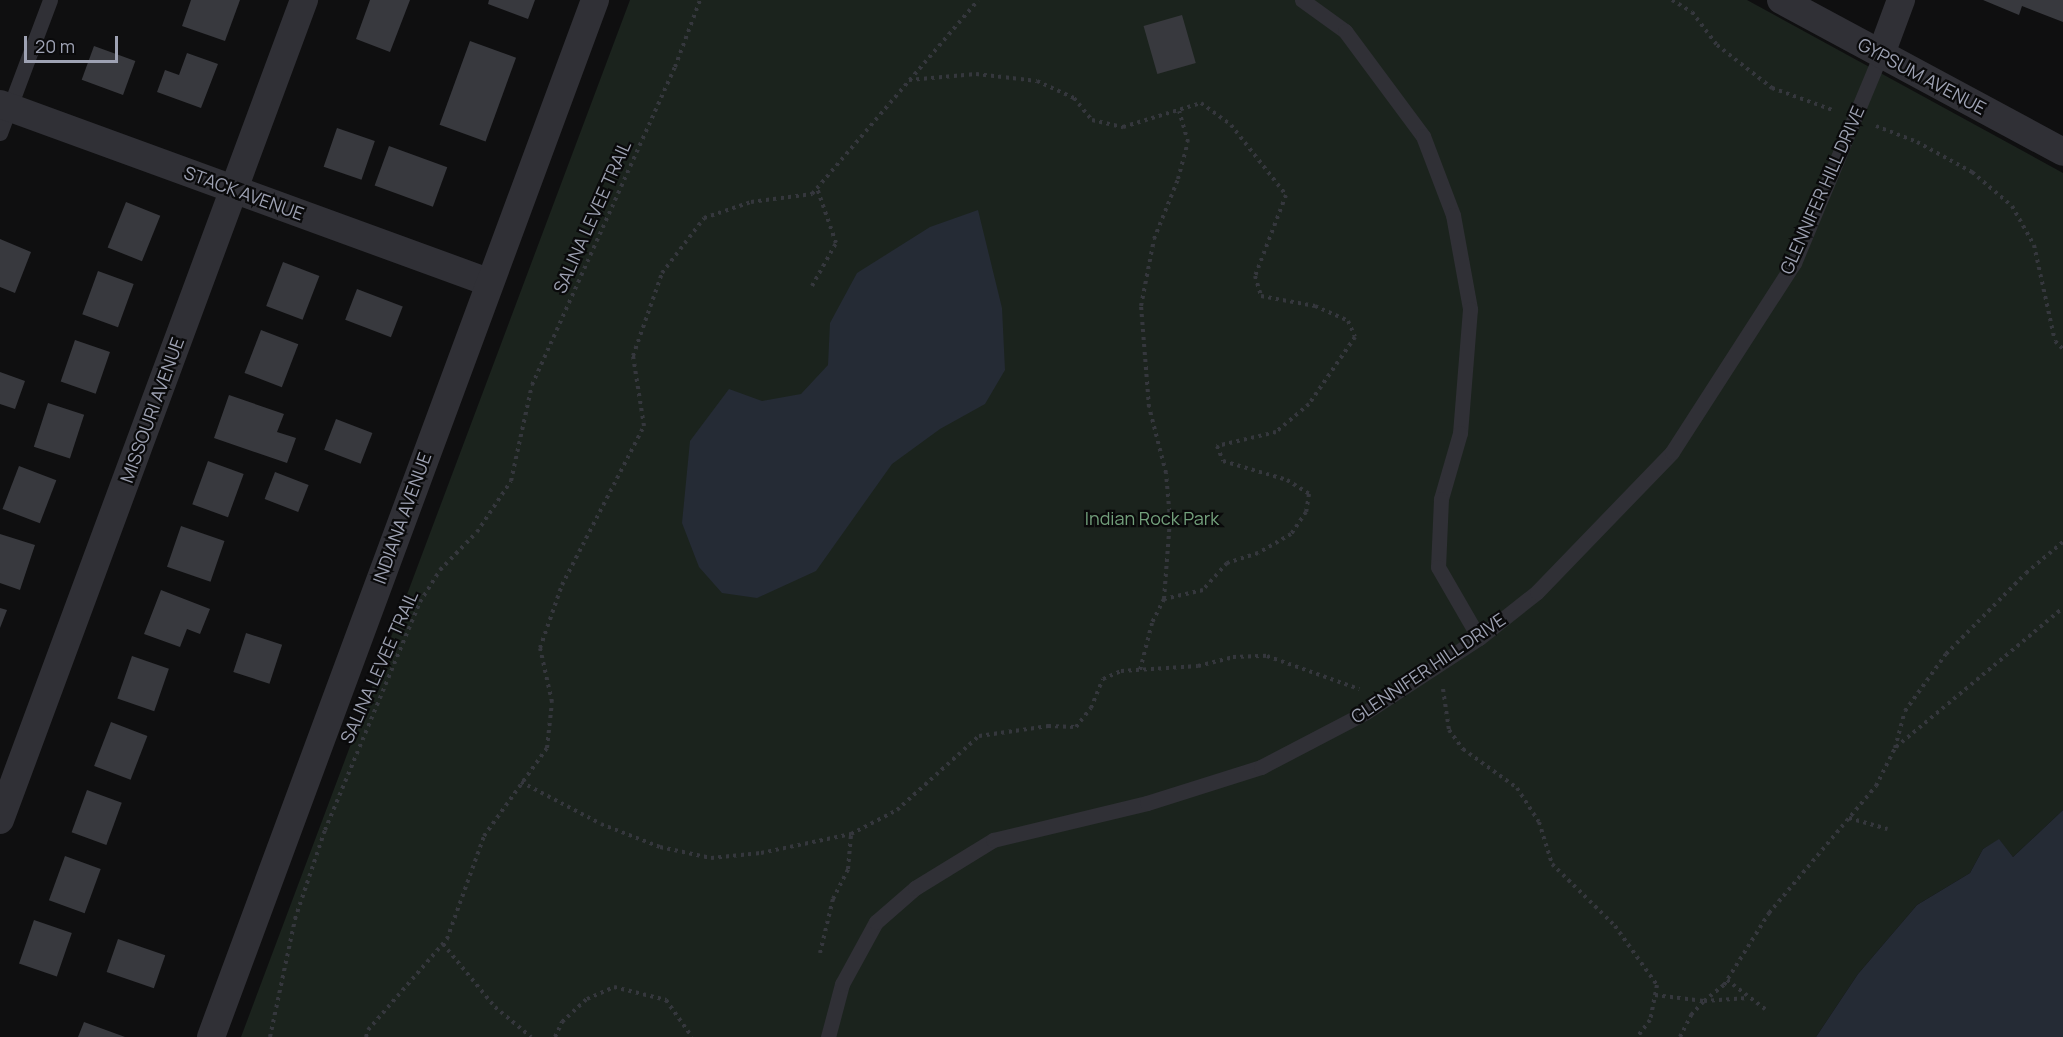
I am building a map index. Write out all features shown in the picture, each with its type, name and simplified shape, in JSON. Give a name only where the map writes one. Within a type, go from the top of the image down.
[{"type":"street","name":"MISSOURI AVENUE","points":[[0,820],[304,0]]},
{"type":"street","name":"INDIANA AVENUE","points":[[211,1037],[488,282],[595,0]]},
{"type":"street","name":"GYPSUM AVENUE","points":[[1781,0],[2063,152]]},
{"type":"street","points":[[1881,54],[1901,0]]},
{"type":"street","name":"STACK AVENUE","points":[[3,115],[234,189],[488,282]]},
{"type":"lane","points":[[3,115],[50,0]]},
{"type":"lane","points":[[1302,0],[1345,31],[1423,136],[1453,215],[1470,309],[1460,433],[1441,499],[1437,567],[1479,638]]},
{"type":"lane","name":"GLENNIFER HILL DRIVE","points":[[828,1037],[842,984],[876,922],[915,888],[993,840],[1147,803],[1261,767],[1387,699],[1479,638],[1537,592],[1672,452],[1794,263],[1881,54]]},
{"type":"lane","points":[[226,998],[228,1037]]},
{"type":"path","name":"SALINA LEVEE TRAIL","points":[[270,1037],[295,919],[325,830],[361,742],[420,602],[440,570],[477,532],[511,481],[532,385],[675,67],[700,0]]},
{"type":"path","points":[[366,1037],[368,1030],[442,944],[484,836],[547,748],[552,702],[540,648],[562,585],[644,426],[633,356],[662,273],[704,218],[751,202],[812,194],[978,0]]},
{"type":"path","points":[[1672,0],[1692,12],[1717,45],[1772,88],[1917,142],[1972,172],[2012,206],[2034,245],[2055,341],[2063,350]]},
{"type":"path","points":[[909,80],[975,74],[1037,81],[1074,98],[1092,120],[1123,127],[1201,103],[1231,125],[1286,195],[1256,276],[1261,296],[1314,306],[1348,321],[1355,337],[1309,404],[1276,432],[1217,446],[1223,461],[1287,480],[1309,494],[1306,512],[1291,534],[1258,553],[1227,563],[1203,590],[1164,599]]},
{"type":"path","points":[[1140,670],[1152,622],[1164,599],[1169,507],[1166,473],[1149,407],[1141,306],[1154,239],[1179,179],[1188,142],[1179,111]]},
{"type":"path","points":[[812,286],[836,243],[817,188]]},
{"type":"path","points":[[1680,1037],[1691,1015],[1727,980],[1768,913],[1876,786],[1895,748],[1905,711],[1946,654],[2018,581],[2063,542]]},
{"type":"path","points":[[1895,748],[2001,663],[2063,608]]},
{"type":"path","points":[[521,782],[601,824],[660,847],[711,858],[761,853],[851,834],[897,810],[979,736],[1048,726],[1076,727],[1091,708],[1103,679],[1121,671],[1267,656],[1387,699]]},
{"type":"path","points":[[1444,661],[1442,702],[1449,730],[1463,749],[1517,788],[1539,822],[1552,864],[1615,926],[1656,985],[1650,1020],[1637,1037]]},
{"type":"path","points":[[1849,818],[1887,829]]},
{"type":"path","points":[[820,953],[832,899],[848,869],[851,834]]},
{"type":"path","points":[[442,944],[495,1007],[531,1037]]},
{"type":"path","points":[[1727,980],[1765,1009]]},
{"type":"path","points":[[555,1037],[562,1022],[587,999],[614,987],[666,1000],[692,1037]]},
{"type":"path","points":[[1655,995],[1704,1001],[1748,998]]},
{"type":"green space","name":"Indian Rock Park","points":[[630,0],[1747,0],[2063,173],[2063,810],[2013,857],[1999,840],[1983,849],[1970,873],[1917,905],[1858,974],[1816,1037],[241,1037]]},
{"type":"shaded area","points":[[978,210],[1002,308],[1005,370],[985,404],[940,429],[892,464],[816,571],[757,598],[722,593],[699,567],[682,523],[690,441],[729,389],[762,401],[801,394],[828,365],[830,323],[857,273],[930,227]]},
{"type":"shaded area","points":[[2063,810],[2063,1037],[1816,1037],[1858,974],[1917,905],[1970,873],[1983,849],[1999,839],[2013,857]]},
{"type":"building","points":[[191,0],[240,0],[225,41],[182,26]]},
{"type":"building","points":[[370,0],[410,0],[390,52],[356,39]]},
{"type":"building","points":[[489,0],[535,0],[528,19],[488,4]]},
{"type":"building","points":[[1983,0],[2063,0],[2063,22],[2022,6],[2019,15]]},
{"type":"building","points":[[1182,15],[1196,63],[1157,74],[1144,26]]},
{"type":"building","points":[[470,41],[516,58],[486,141],[440,125]]},
{"type":"building","points":[[94,46],[135,61],[123,95],[82,80]]},
{"type":"building","points":[[187,53],[218,64],[201,108],[157,92],[165,70],[179,75]]},
{"type":"building","points":[[337,128],[375,141],[361,180],[324,167]]},
{"type":"building","points":[[389,146],[447,167],[433,207],[375,185]]},
{"type":"building","points":[[126,202],[160,216],[142,261],[108,247]]},
{"type":"building","points":[[0,239],[31,252],[15,293],[0,287]]},
{"type":"building","points":[[283,262],[319,276],[303,320],[266,306]]},
{"type":"building","points":[[98,271],[134,284],[118,327],[82,314]]},
{"type":"building","points":[[357,289],[403,307],[391,337],[345,320]]},
{"type":"building","points":[[261,330],[298,344],[282,387],[245,373]]},
{"type":"building","points":[[75,340],[110,352],[96,394],[61,382]]},
{"type":"building","points":[[0,372],[25,381],[15,409],[0,404]]},
{"type":"building","points":[[229,395],[284,414],[277,432],[296,438],[287,463],[214,438]]},
{"type":"building","points":[[48,403],[84,415],[70,458],[34,447]]},
{"type":"building","points":[[336,419],[372,433],[361,464],[324,450]]},
{"type":"building","points":[[208,461],[244,474],[228,517],[192,504]]},
{"type":"building","points":[[19,466],[56,480],[40,523],[3,509]]},
{"type":"building","points":[[275,472],[309,485],[298,512],[265,499]]},
{"type":"building","points":[[181,526],[224,541],[210,582],[167,567]]},
{"type":"building","points":[[0,534],[35,545],[20,590],[0,583]]},
{"type":"building","points":[[161,590],[210,609],[200,634],[187,629],[180,647],[144,634]]},
{"type":"building","points":[[0,608],[7,610],[0,628]]},
{"type":"building","points":[[246,633],[282,645],[269,684],[233,672]]},
{"type":"building","points":[[132,656],[169,669],[154,711],[117,699]]},
{"type":"building","points":[[111,722],[147,736],[131,780],[94,766]]},
{"type":"building","points":[[87,790],[122,803],[106,845],[72,832]]},
{"type":"building","points":[[65,856],[101,869],[85,913],[49,900]]},
{"type":"building","points":[[34,920],[72,933],[57,977],[19,963]]},
{"type":"building","points":[[118,939],[165,955],[154,988],[107,972]]},
{"type":"building","points":[[84,1022],[125,1037],[78,1037]]}]
